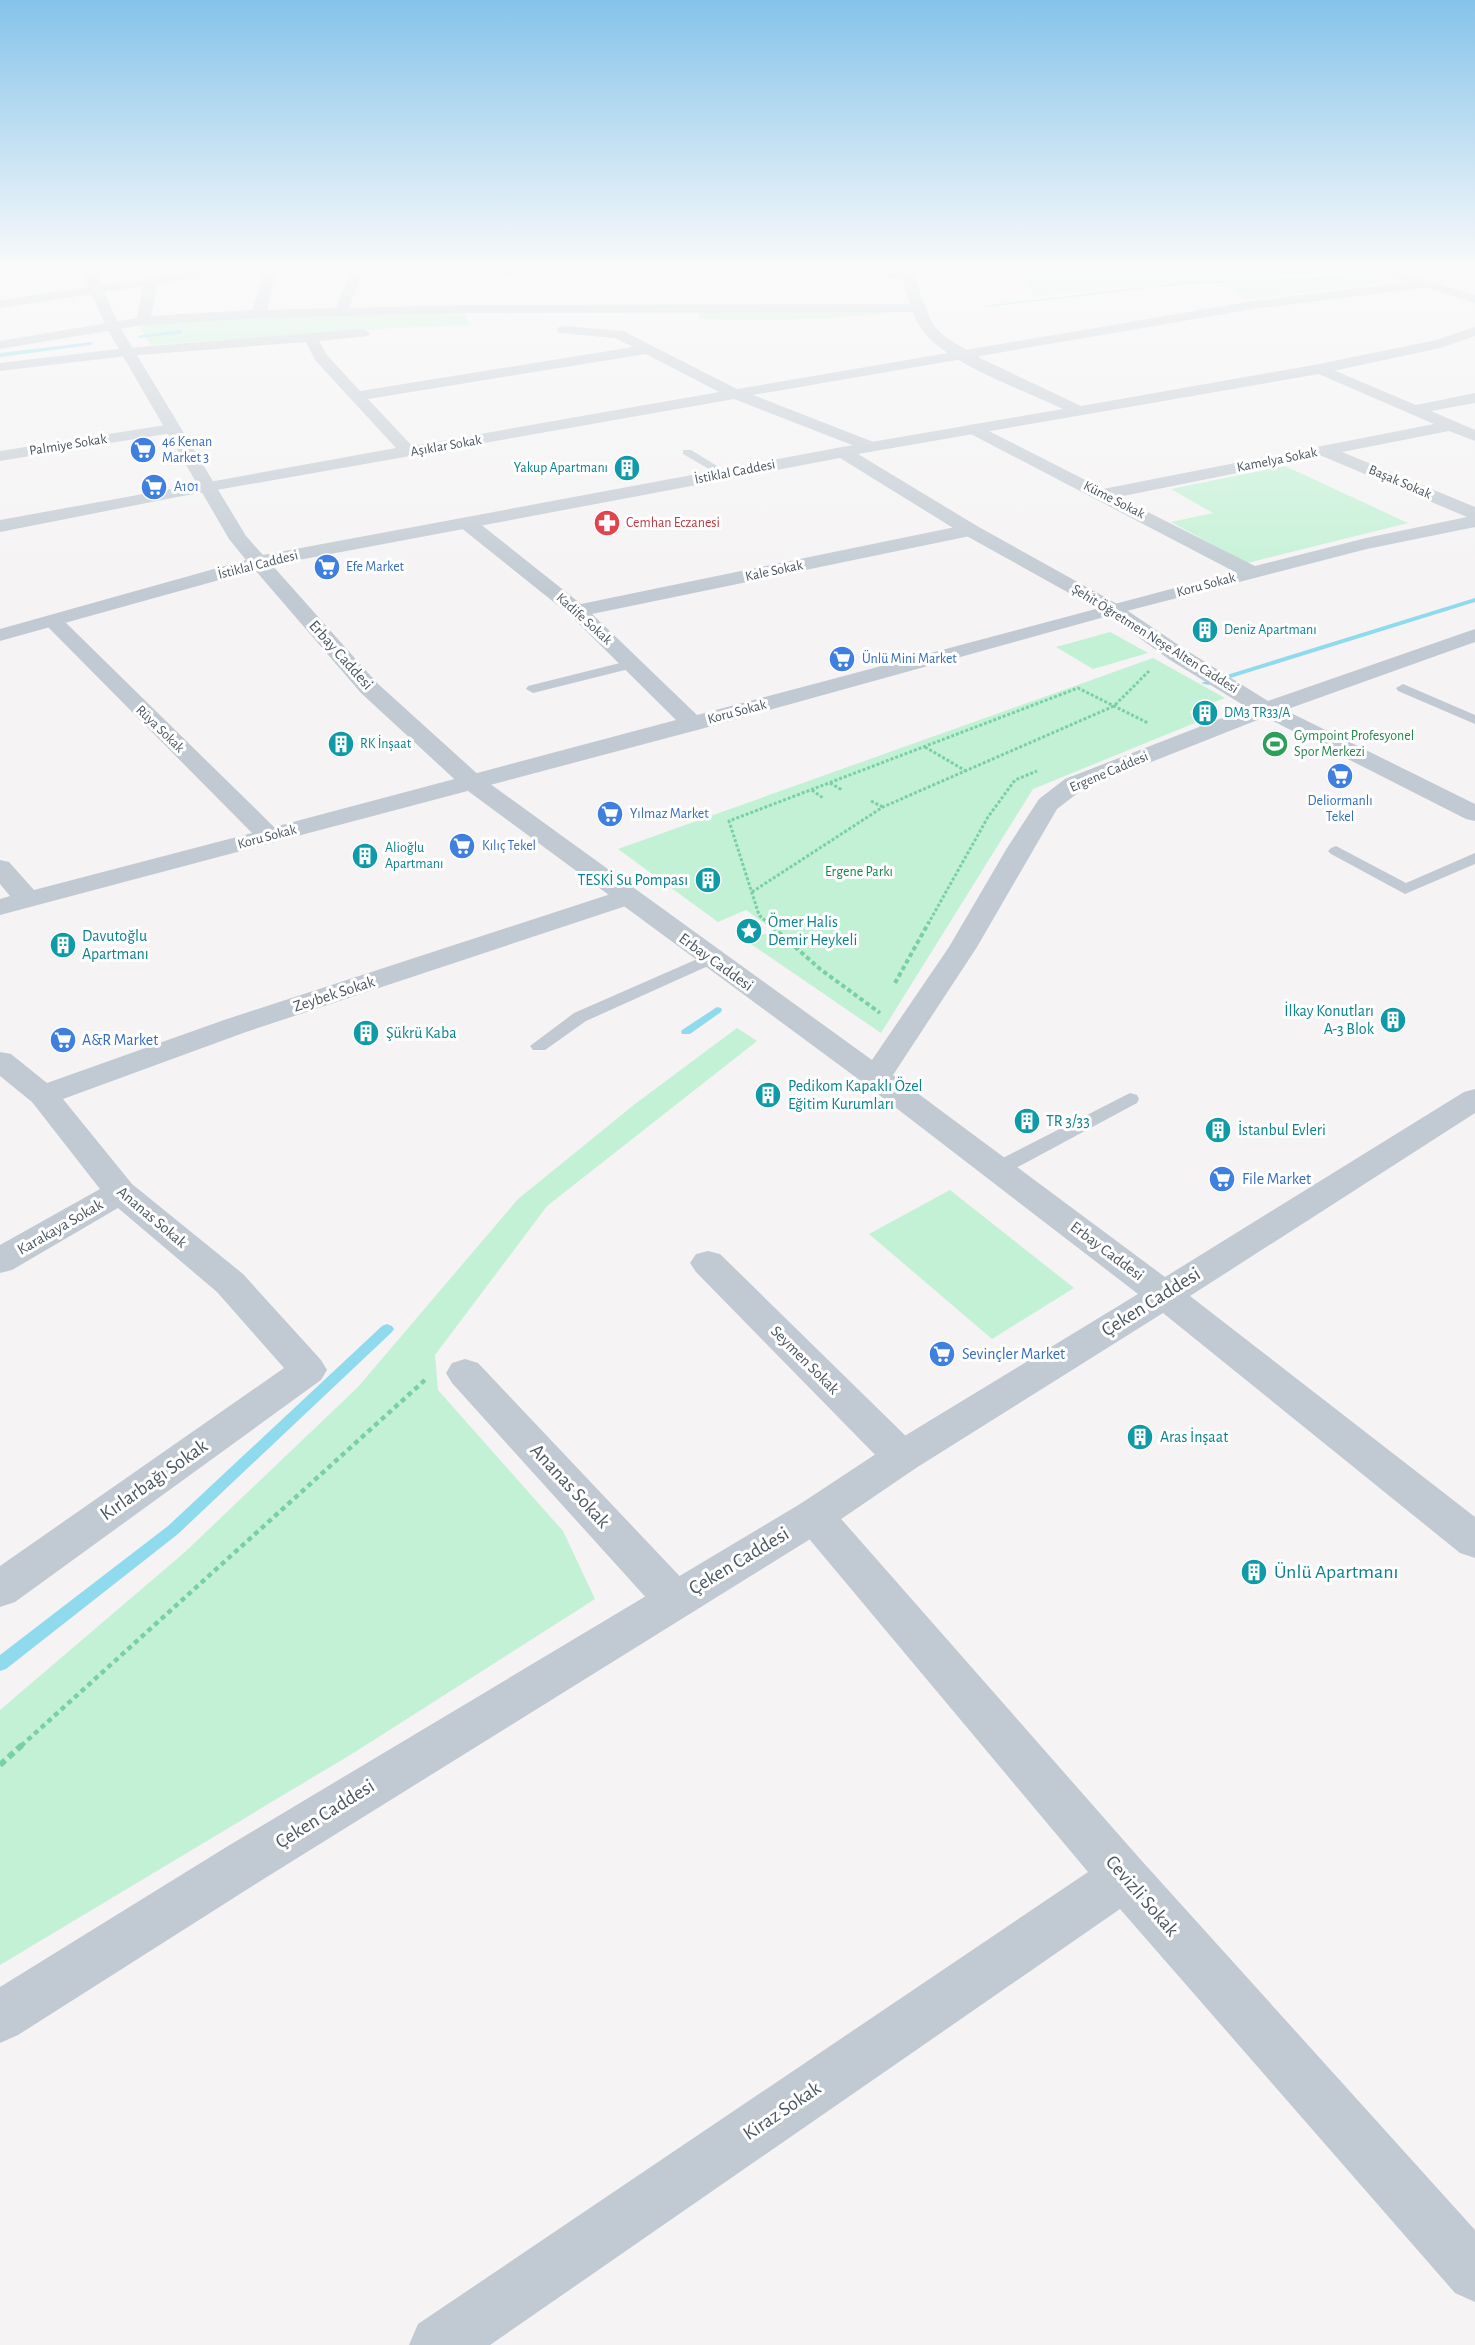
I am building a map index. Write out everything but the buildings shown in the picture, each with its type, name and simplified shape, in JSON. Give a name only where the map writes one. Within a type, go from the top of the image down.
[{"type":"street","name":"Erbay Caddesi","points":[[140,374],[238,539],[369,688],[472,783],[876,1077],[1164,1294],[1475,1541]]},
{"type":"street","points":[[336,374],[409,452]]},
{"type":"street","points":[[356,396],[490,374]]},
{"type":"street","points":[[698,374],[733,393],[870,447]]},
{"type":"street","name":"Aşıklar Sokak","points":[[0,526],[841,374]]},
{"type":"street","points":[[1003,374],[1078,410]]},
{"type":"street","name":"İstiklal Caddesi","points":[[0,635],[234,571],[258,562],[842,452],[1287,374]]},
{"type":"street","points":[[1331,374],[1475,436]]},
{"type":"street","points":[[1413,410],[1475,398]]},
{"type":"street","name":"Kamelya Sokak","points":[[1104,494],[1450,426]]},
{"type":"street","name":"Palmiye Sokak","points":[[5,450],[172,429]]},
{"type":"street","name":"Küme Sokak","points":[[973,429],[1104,494],[1253,573]]},
{"type":"street","name":"Başak Sokak","points":[[1324,450],[1475,514]]},
{"type":"street","name":"Şehit Öğretmen Neşe Alten Caddesi","points":[[842,452],[970,530],[1112,609],[1178,655],[1241,691],[1266,709],[1475,814]]},
{"type":"street","name":"Koru Sokak","points":[[0,908],[693,724],[1112,609],[1366,544],[1475,521]]},
{"type":"street","name":"Kadife Sokak","points":[[467,523],[577,611],[693,724]]},
{"type":"street","name":"Kale Sokak","points":[[577,611],[970,530]]},
{"type":"street","name":"Rüya Sokak","points":[[53,621],[269,836]]},
{"type":"street","name":"Ergene Caddesi","points":[[876,1077],[963,947],[1048,804],[1074,784],[1266,709],[1475,635]]},
{"type":"street","points":[[0,868],[27,899]]},
{"type":"street","name":"Zeybek Sokak","points":[[43,1095],[235,1026],[626,897]]},
{"type":"street","name":"Ananas Sokak","points":[[0,1061],[43,1095],[120,1192],[230,1283],[308,1371]]},
{"type":"street","name":"Çeken Caddesi","points":[[0,2017],[674,1599],[814,1516],[902,1457],[1473,1102]]},
{"type":"street","name":"Karakaya Sokak","points":[[0,1261],[120,1192]]},
{"type":"street","name":"Seymen Sokak","points":[[708,1263],[902,1457]]},
{"type":"street","name":"Kırlarbağı Sokak","points":[[0,1589],[308,1371]]},
{"type":"street","name":"Ananas Sokak","points":[[465,1373],[674,1599]]},
{"type":"street","name":"Cevizli Sokak","points":[[814,1516],[1124,1877],[1475,2273]]},
{"type":"street","name":"Kiraz Sokak","points":[[439,2345],[1124,1877]]},
{"type":"lane","points":[[687,452],[725,474]]},
{"type":"lane","points":[[533,689],[632,664]]},
{"type":"lane","points":[[1403,688],[1475,720]]},
{"type":"lane","points":[[1336,851],[1405,889],[1475,858]]},
{"type":"lane","points":[[539,1046],[580,1017],[711,958]]},
{"type":"lane","points":[[998,1169],[1130,1099]]},
{"type":"path","points":[[752,892],[883,807],[1114,706],[1157,663],[1178,655]]},
{"type":"path","points":[[879,1012],[820,969],[759,915],[729,821],[1078,688],[1153,725],[1142,729]]},
{"type":"path","points":[[924,747],[966,771]]},
{"type":"path","points":[[890,992],[988,817],[1015,780],[1047,767]]},
{"type":"path","points":[[830,783],[842,790]]},
{"type":"path","points":[[812,790],[823,798]]},
{"type":"path","points":[[871,801],[883,807]]},
{"type":"path","points":[[0,1765],[425,1380]]},
{"type":"green space","points":[[1285,466],[1408,523],[1247,563],[1171,522],[1213,513],[1171,489]]},
{"type":"green space","points":[[1110,632],[1148,653],[1093,669],[1056,647]]},
{"type":"green space","name":"Ergene Parkı","points":[[1153,658],[1225,698],[1189,712],[1202,720],[1033,789],[881,1033],[748,942],[773,930],[746,910],[718,922],[618,849]]},
{"type":"green space","points":[[737,1028],[757,1041],[547,1206],[435,1355],[438,1390],[563,1531],[595,1599],[355,1752],[0,1965],[0,1710],[185,1552],[358,1387],[518,1199],[635,1104]]},
{"type":"green space","points":[[950,1190],[1074,1288],[992,1339],[869,1234]]},
{"type":"waterway","points":[[1205,683],[1475,600]]},
{"type":"waterway","points":[[686,1032],[717,1010]]},
{"type":"waterway","points":[[0,1664],[173,1530],[387,1329]]},
{"type":"place","name":"46 Kenan Market 3","points":[[143,450]]},
{"type":"place","name":"Yakup Apartmanı","points":[[627,468]]},
{"type":"place","name":"A101","points":[[154,487]]},
{"type":"place","name":"Cemhan Eczanesi","points":[[607,523]]},
{"type":"place","name":"Efe Market","points":[[327,567]]},
{"type":"place","name":"Deniz Apartmanı","points":[[1205,630]]},
{"type":"place","name":"Ünlü Mini Market","points":[[842,659]]},
{"type":"place","name":"DM3 TR33/A","points":[[1205,713]]},
{"type":"place","name":"RK İnşaat","points":[[341,744]]},
{"type":"place","name":"Gympoint Profesyonel Spor Merkezi","points":[[1275,744]]},
{"type":"place","name":"Deliormanlı Tekel","points":[[1340,776]]},
{"type":"place","name":"Yılmaz Market","points":[[610,814]]},
{"type":"place","name":"Kılıç Tekel","points":[[462,846]]},
{"type":"place","name":"Alioğlu Apartmanı","points":[[365,856]]},
{"type":"place","name":"TESKİ Su Pompası","points":[[708,880]]},
{"type":"place","name":"Ömer Halis Demir Heykeli","points":[[749,931]]},
{"type":"place","name":"Davutoğlu Apartmanı","points":[[63,945]]},
{"type":"place","name":"İlkay Konutları A-3 Blok","points":[[1393,1020]]},
{"type":"place","name":"Şükrü Kaba","points":[[366,1033]]},
{"type":"place","name":"A&R Market","points":[[63,1040]]},
{"type":"place","name":"Pedikom Kapaklı Özel Eğitim Kurumları","points":[[768,1095]]},
{"type":"place","name":"TR 3/33","points":[[1027,1121]]},
{"type":"place","name":"İstanbul Evleri","points":[[1218,1130]]},
{"type":"place","name":"File Market","points":[[1222,1179]]},
{"type":"place","name":"Sevinçler Market","points":[[942,1354]]},
{"type":"place","name":"Aras İnşaat","points":[[1140,1437]]},
{"type":"place","name":"Ünlü Apartmanı","points":[[1254,1572]]}]
